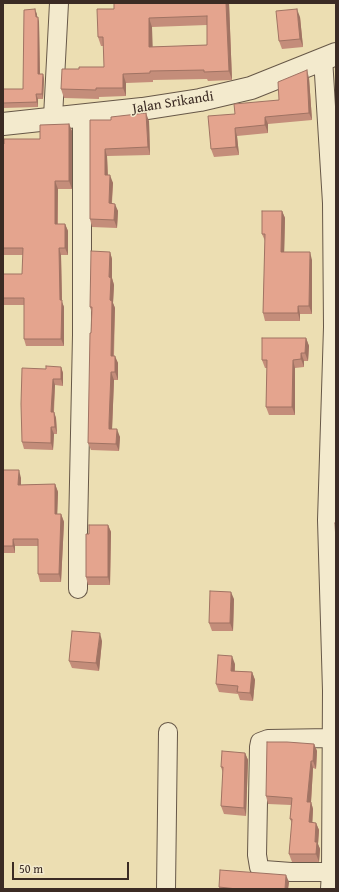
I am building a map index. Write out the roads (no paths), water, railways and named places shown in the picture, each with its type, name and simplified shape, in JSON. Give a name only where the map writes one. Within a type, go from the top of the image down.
[{"type":"street","points":[[53,117],[59,3]]},
{"type":"street","points":[[330,56],[334,256],[331,520],[332,877],[264,870],[260,867],[257,855],[260,742],[268,739],[331,738]]},
{"type":"street","name":"Jalan Srikandi","points":[[3,124],[53,117],[142,109],[200,100],[251,88],[330,56]]},
{"type":"street","points":[[78,589],[78,516],[82,349],[82,115]]},
{"type":"street","points":[[166,889],[168,732]]}]
